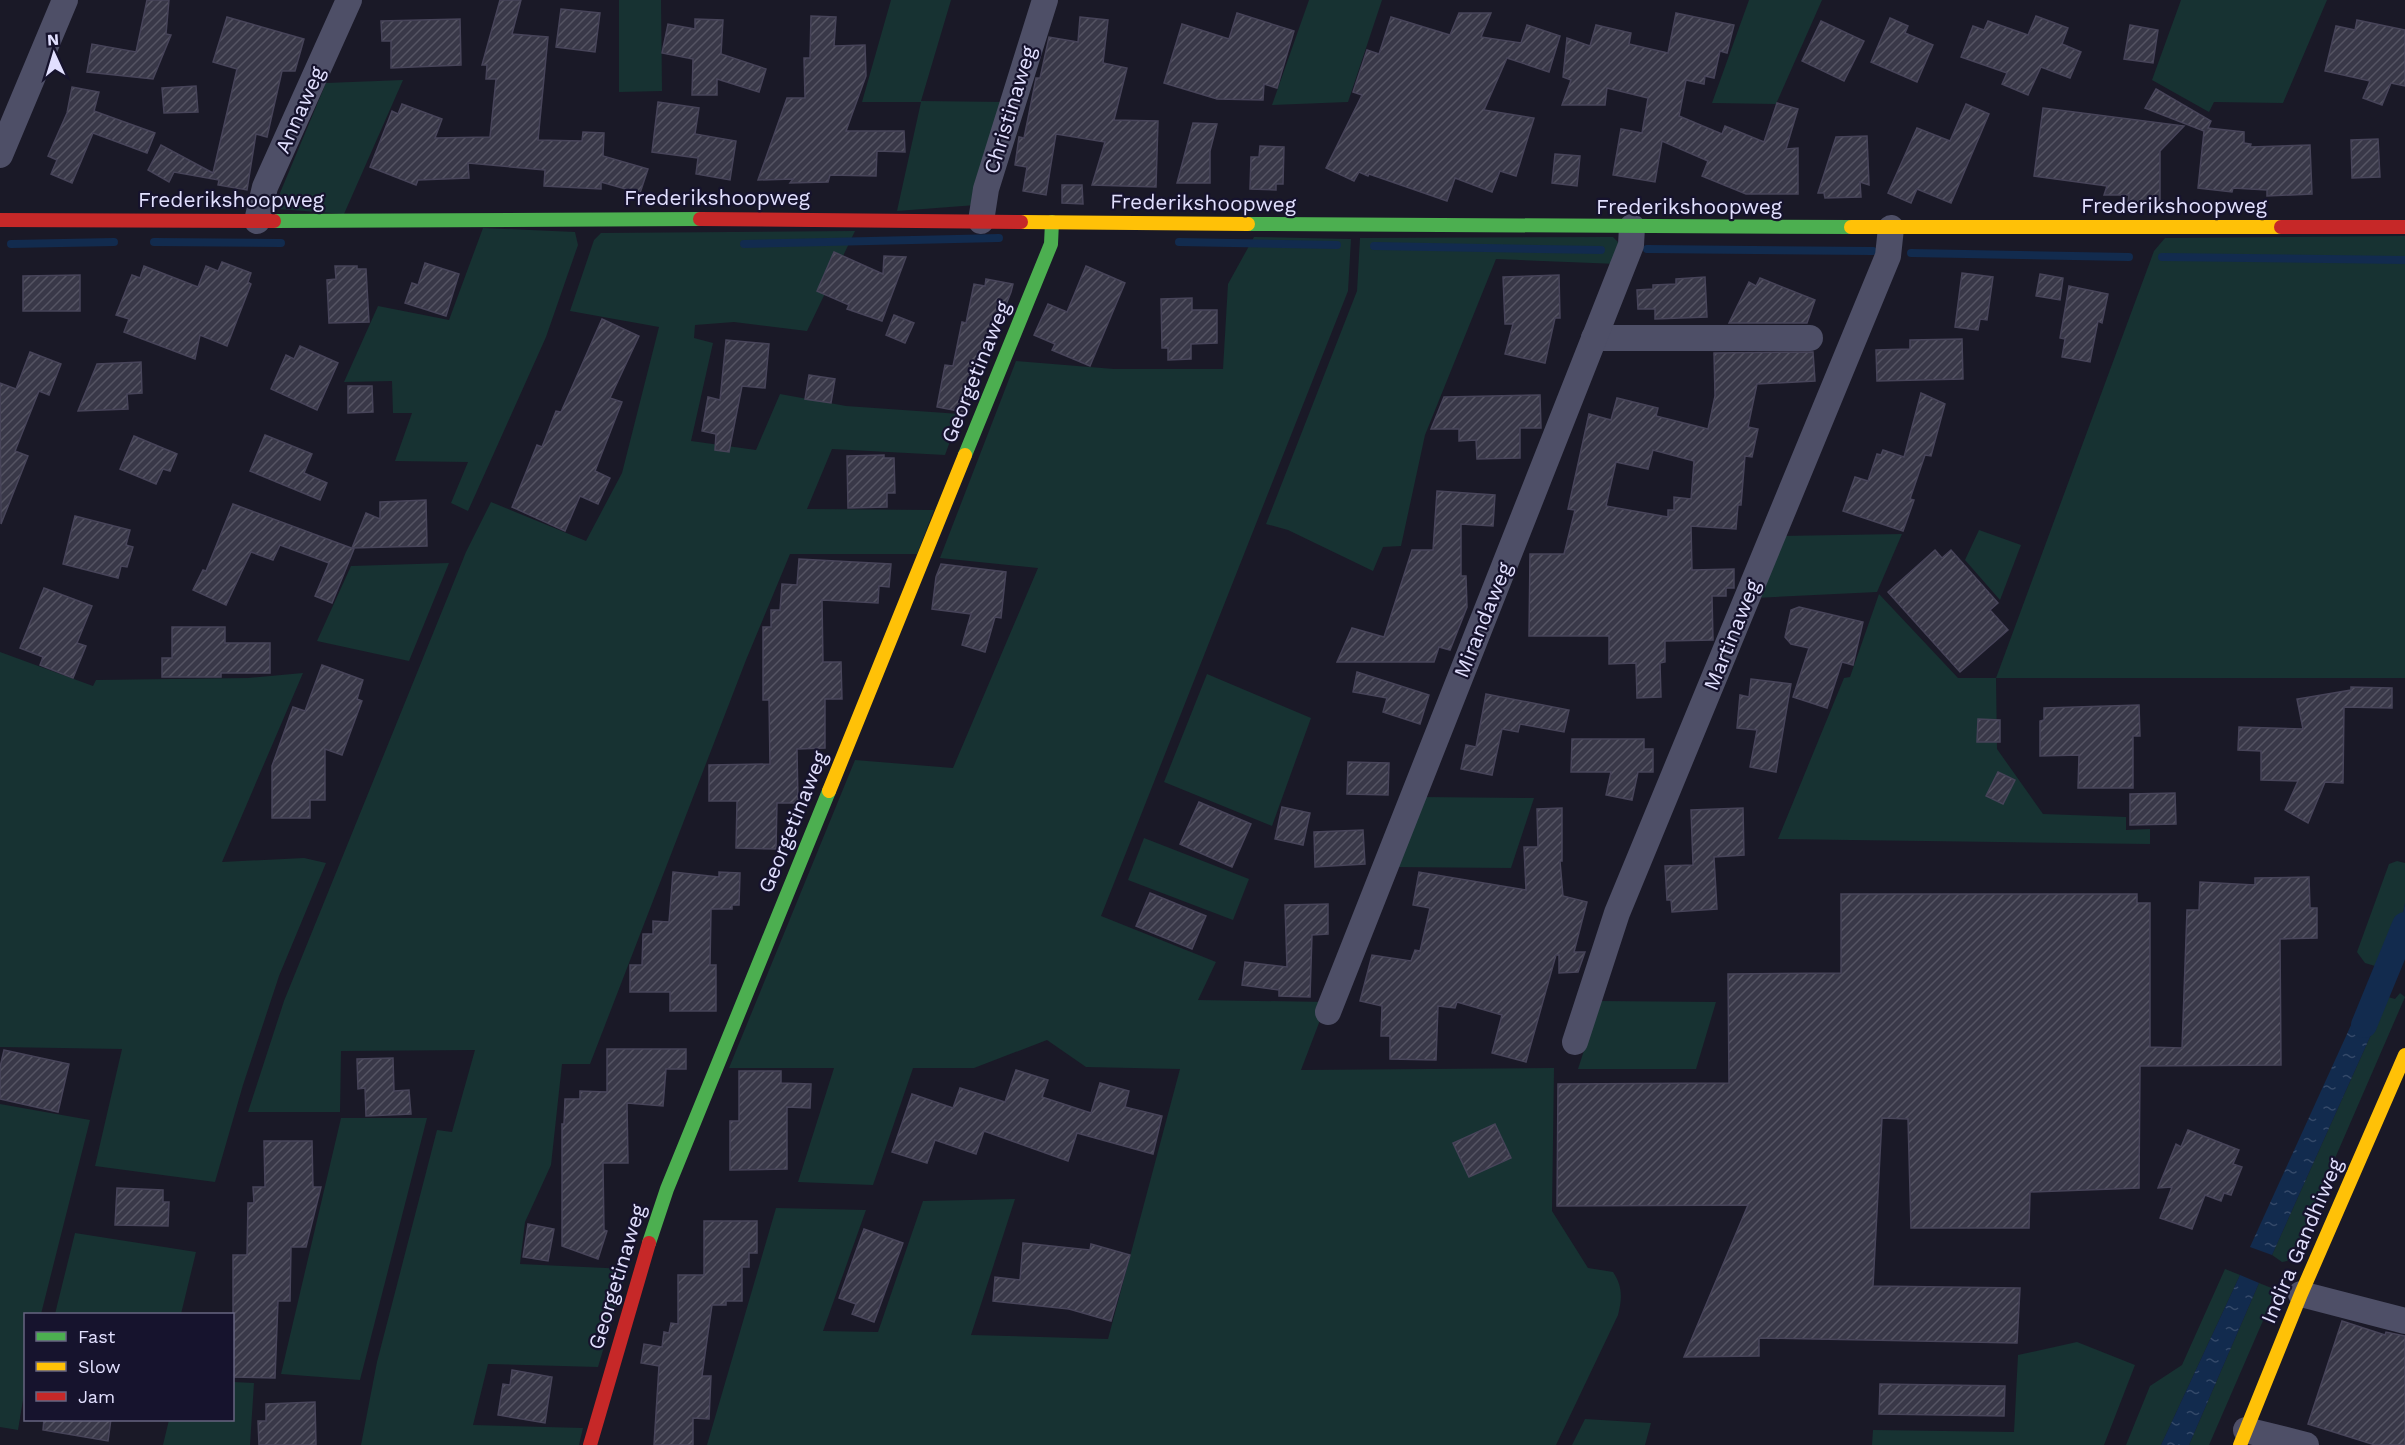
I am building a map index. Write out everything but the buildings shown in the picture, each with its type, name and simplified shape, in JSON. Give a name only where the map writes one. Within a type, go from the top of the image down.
[{"type":"street","points":[[0,155],[66,0]]},
{"type":"street","name":"Annaweg","points":[[257,222],[265,188],[349,0]]},
{"type":"street","name":"Christinaweg","points":[[981,221],[986,189],[1045,0]]},
{"type":"street","name":"Frederikshoopweg","points":[[0,220],[257,222],[585,218],[1632,227],[2405,227]]},
{"type":"street","name":"Georgetinaweg","points":[[590,1445],[637,1279],[667,1189],[1051,244],[1052,222]]},
{"type":"street","name":"Mirandaweg","points":[[1328,1012],[1631,244],[1632,227]]},
{"type":"street","name":"Martinaweg","points":[[1575,1042],[1617,913],[1888,256],[1890,228]]},
{"type":"street","points":[[1594,338],[1810,338]]},
{"type":"street","name":"Indira Gandhiweg","points":[[2243,1437],[2301,1294],[2405,1055]]},
{"type":"street","points":[[2301,1294],[2405,1321]]},
{"type":"street","points":[[2243,1437],[2306,1445]]},
{"type":"green space","points":[[619,0],[661,0],[662,91],[619,92]]},
{"type":"green space","points":[[891,0],[951,0],[921,101],[1006,102],[976,205],[897,211],[921,102],[862,102]]},
{"type":"green space","points":[[1309,0],[1382,0],[1348,102],[1272,105]]},
{"type":"green space","points":[[1749,0],[1822,0],[1776,104],[1712,103]]},
{"type":"green space","points":[[2181,0],[2327,0],[2283,103],[2214,102],[2209,112],[2152,80]]},
{"type":"green space","points":[[403,80],[344,214],[278,209],[280,193],[326,83]]},
{"type":"green space","points":[[483,228],[575,232],[578,245],[546,337],[468,511],[451,503],[468,462],[395,461],[412,413],[393,413],[392,381],[344,382],[378,306],[449,320]]},
{"type":"green space","points":[[855,231],[807,331],[734,322],[695,325],[694,338],[713,343],[691,441],[756,450],[780,394],[846,406],[960,414],[945,455],[832,449],[807,509],[934,510],[917,554],[790,554],[746,660],[590,1064],[562,1064],[551,1165],[525,1222],[520,1264],[627,1269],[598,1367],[488,1364],[473,1425],[583,1428],[579,1445],[361,1445],[377,1362],[437,1130],[452,1132],[475,1050],[341,1051],[340,1112],[248,1112],[284,1001],[466,552],[491,502],[586,541],[622,473],[659,327],[570,311],[594,240],[601,233]]},
{"type":"green space","points":[[2405,236],[2405,678],[1996,678],[2154,251],[2165,238]]},
{"type":"green space","points":[[1254,237],[1351,239],[1348,291],[1101,916],[1216,962],[1198,1000],[1327,1002],[1301,1070],[1554,1068],[1552,1211],[1588,1268],[1613,1272],[1621,1293],[1618,1315],[1556,1445],[707,1445],[776,1208],[866,1210],[823,1331],[878,1332],[923,1201],[1015,1199],[971,1335],[1108,1339],[1180,1069],[1086,1067],[1047,1040],[974,1068],[913,1068],[873,1185],[798,1182],[834,1068],[729,1068],[855,760],[953,768],[1038,568],[940,558],[1016,361],[1114,369],[1223,369],[1228,284]]},
{"type":"green space","points":[[1613,237],[1620,244],[1617,264],[1496,259],[1425,435],[1401,546],[1383,547],[1373,571],[1288,530],[1266,524],[1357,291],[1360,238]]},
{"type":"green space","points":[[1979,530],[2021,545],[2000,600],[1965,560]]},
{"type":"green space","points":[[1902,534],[1877,592],[1755,598],[1780,536]]},
{"type":"green space","points":[[449,563],[409,661],[317,641],[351,566]]},
{"type":"green space","points":[[1879,594],[1958,678],[1996,678],[1997,749],[2043,814],[2126,817],[2126,830],[2150,829],[2150,844],[1778,839],[1844,678],[1850,677]]},
{"type":"green space","points":[[0,652],[93,686],[96,680],[248,678],[303,673],[222,862],[304,858],[326,863],[279,976],[243,1085],[215,1182],[95,1166],[122,1049],[0,1047]]},
{"type":"green space","points":[[1207,674],[1311,718],[1272,826],[1164,782]]},
{"type":"green space","points":[[1421,797],[1534,798],[1511,868],[1392,867]]},
{"type":"green space","points":[[1144,838],[1249,879],[1233,920],[1128,880]]},
{"type":"green space","points":[[2397,861],[2405,863],[2403,913],[2375,966],[2365,963],[2357,952],[2389,864]]},
{"type":"green space","points":[[2400,993],[2405,997],[2293,1255],[2287,1261],[2282,1262],[2272,1255],[2388,997],[2395,999]]},
{"type":"green space","points":[[1600,1001],[1716,1002],[1696,1069],[1578,1069]]},
{"type":"green space","points":[[0,1104],[90,1120],[41,1313],[24,1313],[24,1394],[18,1430],[0,1427]]},
{"type":"green space","points":[[341,1118],[427,1118],[360,1380],[281,1374]]},
{"type":"green space","points":[[75,1233],[196,1252],[181,1313],[55,1313]]},
{"type":"green space","points":[[2225,1269],[2240,1275],[2161,1445],[2126,1445],[2150,1386],[2182,1365]]},
{"type":"green space","points":[[2259,1283],[2274,1289],[2275,1293],[2209,1445],[2189,1445]]},
{"type":"green space","points":[[2077,1342],[2135,1365],[2104,1445],[1872,1445],[1873,1430],[2014,1432],[2018,1355]]},
{"type":"green space","points":[[234,1382],[254,1383],[250,1445],[163,1445],[169,1421],[234,1421]]},
{"type":"green space","points":[[1585,1419],[1651,1423],[1645,1445],[1572,1445]]},
{"type":"water","points":[[2405,903],[2405,949],[2395,975],[2375,966],[2403,913]]},
{"type":"water","points":[[2367,990],[2388,997],[2272,1255],[2250,1247]]},
{"type":"water","points":[[2240,1275],[2259,1283],[2189,1445],[2161,1445]]},
{"type":"waterway","points":[[744,244],[999,238]]},
{"type":"waterway","points":[[11,244],[114,242]]},
{"type":"waterway","points":[[154,242],[281,243]]},
{"type":"waterway","points":[[1179,242],[1337,245]]},
{"type":"waterway","points":[[1374,246],[1601,250]]},
{"type":"waterway","points":[[1647,249],[1873,251]]},
{"type":"waterway","points":[[1911,253],[2129,257]]},
{"type":"waterway","points":[[2162,257],[2405,260]]},
{"type":"waterway","points":[[2364,1025],[2405,925]]},
{"type":"traffic: fast","points":[[274,221],[700,219]]},
{"type":"traffic: fast","points":[[965,455],[1051,244],[1052,222]]},
{"type":"traffic: fast","points":[[1248,224],[1851,227]]},
{"type":"traffic: fast","points":[[649,1243],[667,1189],[829,791]]},
{"type":"traffic: slow","points":[[1021,222],[1248,224]]},
{"type":"traffic: slow","points":[[1851,227],[2281,227]]},
{"type":"traffic: slow","points":[[829,791],[965,455]]},
{"type":"traffic: slow","points":[[2240,1445],[2301,1294],[2405,1055]]},
{"type":"traffic: jam","points":[[700,219],[1021,222]]},
{"type":"traffic: jam","points":[[0,220],[274,221]]},
{"type":"traffic: jam","points":[[2281,227],[2405,227]]},
{"type":"traffic: jam","points":[[590,1445],[649,1243]]}]
